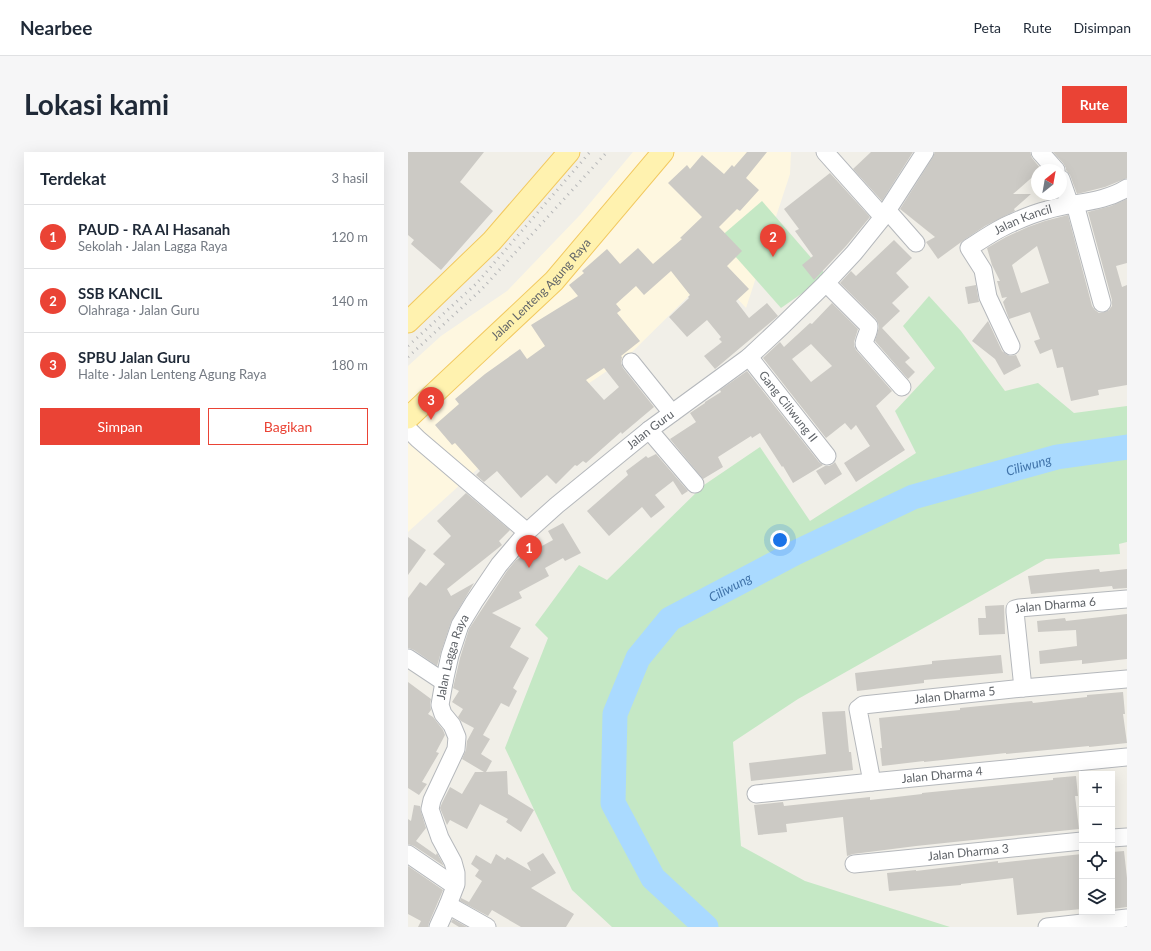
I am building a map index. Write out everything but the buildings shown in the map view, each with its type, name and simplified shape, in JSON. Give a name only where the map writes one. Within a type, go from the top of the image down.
[{"type":"main road","points":[[408,322],[492,241],[569,152]]},
{"type":"main road","name":"Jalan Lenteng Agung Raya","points":[[408,418],[554,281],[663,152]]},
{"type":"street","points":[[825,152],[885,214],[916,243]]},
{"type":"street","name":"Jalan Guru","points":[[527,532],[557,504],[649,430],[749,357],[781,327],[854,253],[885,214],[925,152]]},
{"type":"street","points":[[1040,152],[1051,164]]},
{"type":"street","name":"Jalan Kancil","points":[[1011,346],[988,297],[983,270],[969,248],[1011,223],[1047,210],[1105,198],[1127,188]]},
{"type":"street","points":[[1067,192],[1073,204],[1102,303]]},
{"type":"street","points":[[826,283],[869,326],[869,331],[864,344],[902,387]]},
{"type":"street","name":"Gang Ciliwung II","points":[[749,357],[827,456]]},
{"type":"street","points":[[631,362],[672,413]]},
{"type":"street","points":[[408,429],[527,532]]},
{"type":"street","points":[[649,430],[695,484]]},
{"type":"street","name":"Jalan Lagga Raya","points":[[438,927],[456,884],[456,873],[453,862],[440,838],[430,809],[432,800],[456,749],[457,737],[452,725],[443,714],[440,705],[450,655],[460,625],[474,602],[496,570],[527,532]]},
{"type":"street","name":"Jalan Dharma 6","points":[[1023,688],[1015,609],[1127,599]]},
{"type":"street","points":[[408,658],[444,682]]},
{"type":"street","name":"Jalan Dharma 5","points":[[872,782],[858,709],[860,706],[1023,688],[1127,679]]},
{"type":"street","name":"Jalan Dharma 4","points":[[756,794],[1127,757]]},
{"type":"street","points":[[1115,838],[1127,836]]},
{"type":"street","name":"Jalan Dharma 3","points":[[854,864],[1079,841]]},
{"type":"street","points":[[408,854],[455,886]]},
{"type":"street","points":[[448,905],[487,927]]},
{"type":"street","points":[[1047,927],[1127,918]]},
{"type":"shaded area","points":[[633,152],[791,152],[790,174],[746,308],[713,272],[625,359],[525,426],[408,532],[408,366],[441,336],[507,291],[580,215]]},
{"type":"green space","points":[[762,201],[827,276],[781,308],[719,238]]},
{"type":"green space","points":[[929,296],[961,331],[1005,391],[1038,383],[1074,413],[1127,406],[1127,542],[1119,544],[1120,554],[1046,559],[798,699],[733,742],[741,846],[805,881],[950,927],[612,927],[572,890],[505,748],[548,638],[535,625],[579,565],[607,580],[704,485],[760,447],[810,521],[916,453],[895,411],[935,368],[903,326]]},
{"type":"waterway","name":"Ciliwung","points":[[706,927],[653,878],[613,803],[615,714],[638,658],[670,619],[795,553],[913,497],[1057,457],[1127,447]]},
{"type":"railway","points":[[408,346],[476,284],[590,152]]},
{"type":"railway","points":[[408,357],[481,290],[607,152]]},
{"type":"place","name":"SSB KANCIL","points":[[773,257]]},
{"type":"place","name":"SPBU Jalan Guru","points":[[431,420]]},
{"type":"place","name":"PAUD - RA Al Hasanah","points":[[529,568]]}]
